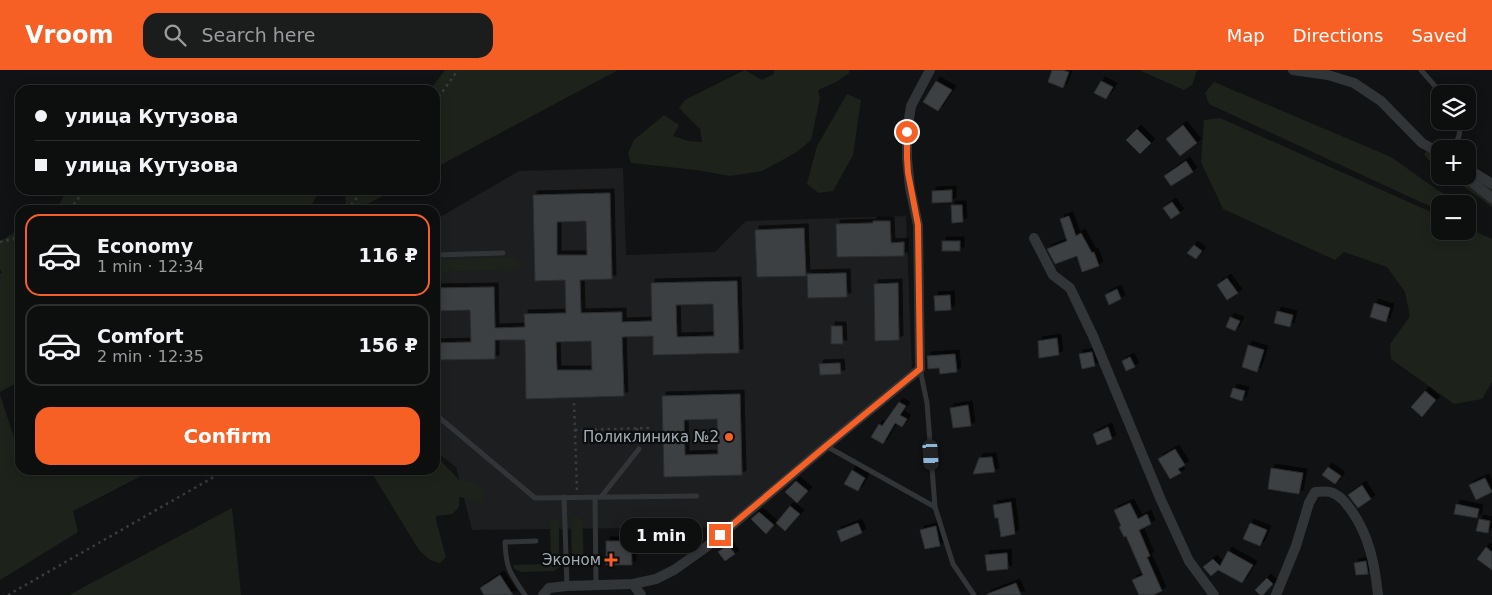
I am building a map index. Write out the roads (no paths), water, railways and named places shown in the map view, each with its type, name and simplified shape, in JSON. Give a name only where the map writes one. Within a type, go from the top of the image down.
[{"type":"street","points":[[543,595],[549,588],[596,584],[633,584],[656,579],[674,570],[705,548],[920,369],[918,225],[910,188],[907,132],[911,106],[930,70]]},
{"type":"street","points":[[1294,70],[1328,75],[1354,84],[1381,102],[1431,150]]},
{"type":"street","points":[[1422,143],[1431,148]]},
{"type":"street","points":[[1476,174],[1492,184]]},
{"type":"street","points":[[1475,185],[1492,198]]},
{"type":"street","points":[[1034,238],[1052,275],[1070,288],[1093,336],[1188,561],[1214,595]]},
{"type":"street","points":[[1276,595],[1294,554],[1309,503],[1315,492],[1331,492],[1342,498],[1357,519],[1368,543],[1378,595]]},
{"type":"street","points":[[633,584],[641,595]]},
{"type":"lane","points":[[1421,70],[1434,85]]},
{"type":"lane","points":[[440,256],[502,253]]},
{"type":"lane","points":[[920,369],[927,403],[935,507],[953,564],[974,595]]},
{"type":"lane","points":[[440,418],[535,498],[697,496]]},
{"type":"lane","points":[[826,446],[935,507]]},
{"type":"lane","points":[[596,584],[598,497],[639,449]]},
{"type":"lane","points":[[564,497],[567,586]]},
{"type":"lane","points":[[525,595],[510,572],[506,560],[506,542],[536,541]]},
{"type":"place","name":"Поликлиника №2","points":[[729,437]]},
{"type":"place","name":"Эконом","points":[[611,560]]}]
